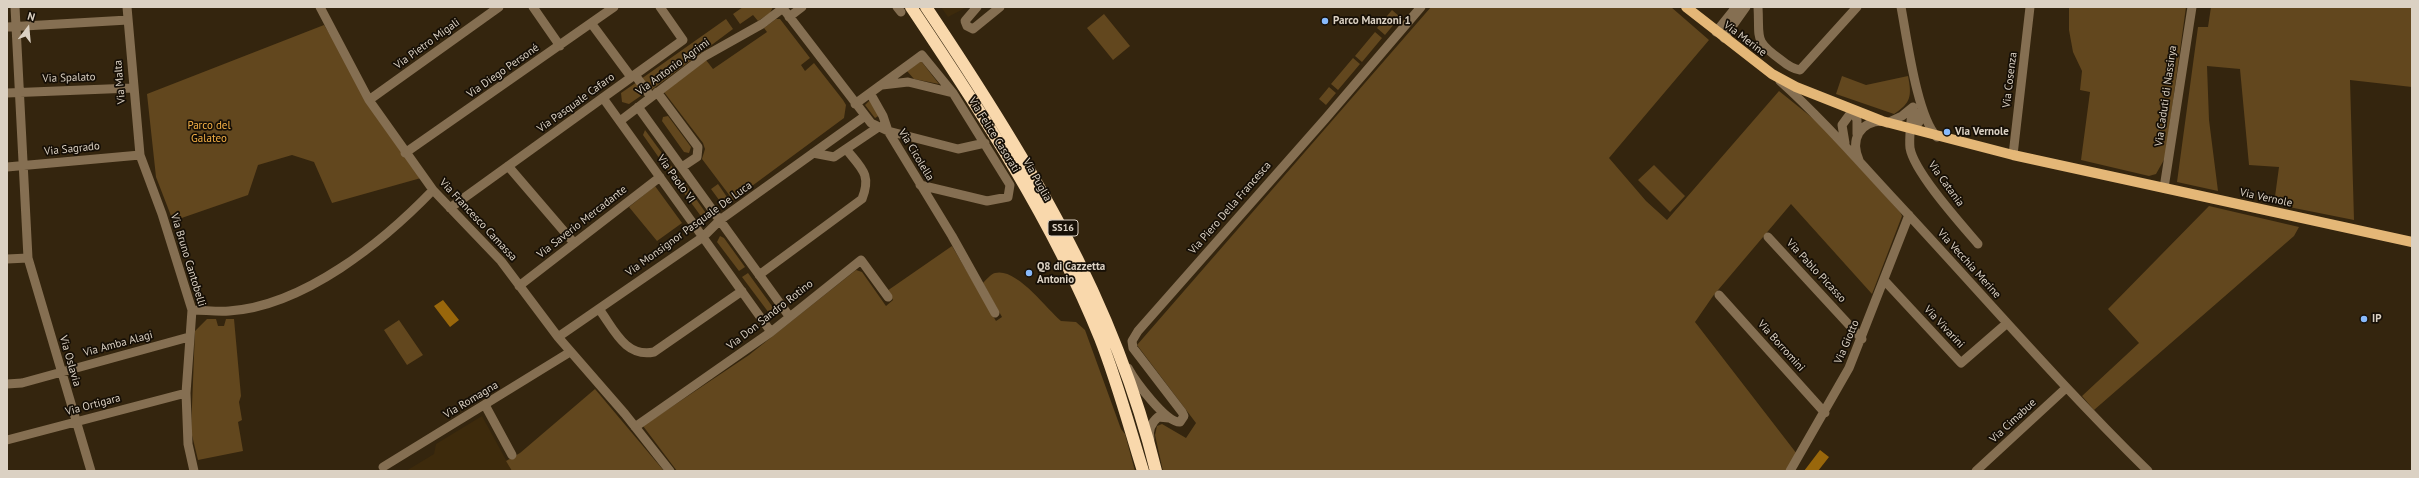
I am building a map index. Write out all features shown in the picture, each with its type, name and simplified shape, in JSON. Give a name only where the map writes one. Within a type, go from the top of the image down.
[{"type":"highway","name":"Via Puglia","points":[[926,7],[1022,156],[1061,224],[1117,349],[1155,467]]},
{"type":"highway","name":"Via Puglia","points":[[903,9],[1013,162],[1044,219],[1100,338],[1118,388],[1142,471]]},
{"type":"main road","name":"Via Merine","points":[[1686,7],[1772,74]]},
{"type":"main road","name":"Via Vernole","points":[[1772,74],[1796,87],[1853,110],[1885,122],[1938,137],[2013,155],[2412,242]]},
{"type":"street","name":"Via Oslavia","points":[[14,7],[11,27],[18,93],[28,258],[60,373],[91,471]]},
{"type":"street","name":"Via Malta","points":[[127,7],[132,88],[140,155]]},
{"type":"street","name":"Via Francesco Camassa","points":[[320,7],[369,100],[405,153],[433,190],[501,261],[558,338],[635,427],[670,471]]},
{"type":"street","name":"Via Pietro Migali","points":[[369,100],[499,7]]},
{"type":"street","points":[[533,7],[560,46]]},
{"type":"street","name":"Via Diego Personé","points":[[405,153],[614,7]]},
{"type":"street","name":"Via Pasquale Cafaro","points":[[450,208],[683,40],[660,7]]},
{"type":"street","points":[[789,17],[802,7]]},
{"type":"street","points":[[978,7],[965,21],[967,26],[973,29],[1000,7]]},
{"type":"street","name":"Via Piero Della Francesca","points":[[1155,467],[1148,433],[1152,422],[1158,417],[1169,418],[1175,422],[1180,422],[1184,416],[1133,348],[1132,341],[1138,331],[1326,118],[1421,7]]},
{"type":"street","points":[[1720,35],[1736,7]]},
{"type":"street","points":[[1758,7],[1758,29]]},
{"type":"street","points":[[1720,35],[1746,8],[1754,18],[1763,48],[1792,68],[1800,70],[1857,7]]},
{"type":"street","points":[[1901,7],[1918,94],[1917,109],[1928,127],[1938,137]]},
{"type":"street","name":"Via Cosenza","points":[[2013,155],[2030,7]]},
{"type":"street","name":"Via Caduti di Nassirya","points":[[2164,188],[2192,7]]},
{"type":"street","points":[[782,8],[855,104],[874,125]]},
{"type":"street","name":"Via Antonio Agrimi","points":[[620,121],[705,56],[762,24],[782,8]]},
{"type":"street","points":[[11,27],[128,20]]},
{"type":"street","name":"Via Paolo VI","points":[[591,23],[633,76],[654,95],[698,148],[697,157],[682,167]]},
{"type":"street","name":"Via Felice Casorati","points":[[855,104],[922,55],[953,93],[1010,185],[1008,196],[987,201],[920,185]]},
{"type":"street","name":"Via Vecchia Merine","points":[[1772,74],[1825,124],[2006,324],[2066,388],[2148,471]]},
{"type":"street","name":"Via Felice Casorati","points":[[881,85],[908,82],[953,93]]},
{"type":"street","name":"Via Spalato","points":[[7,93],[132,88]]},
{"type":"street","points":[[870,93],[884,116],[888,131],[958,149],[985,143]]},
{"type":"street","name":"Via Paolo VI","points":[[603,98],[771,332]]},
{"type":"street","name":"Via Paolo VI","points":[[638,107],[789,316]]},
{"type":"street","points":[[1857,134],[1868,124],[1885,122],[1917,109]]},
{"type":"street","name":"Via Catania","points":[[1917,109],[1910,119],[1912,130],[1910,147],[1915,160],[1944,204],[1978,244]]},
{"type":"street","points":[[1853,110],[1857,120],[1855,149],[1860,163]]},
{"type":"street","points":[[1848,150],[1843,140],[1842,125],[1853,110]]},
{"type":"street","name":"Via Monsignor Pasquale De Luca","points":[[558,338],[703,237],[720,220],[865,116]]},
{"type":"street","points":[[813,153],[834,157],[846,149],[884,116]]},
{"type":"street","name":"Via Cicolella","points":[[874,125],[888,131],[952,236],[995,312]]},
{"type":"street","points":[[759,275],[862,199],[867,188],[867,175],[846,149]]},
{"type":"street","name":"Via Sagrado","points":[[7,167],[140,155]]},
{"type":"street","name":"Via Bruno Cantobelli","points":[[140,155],[162,214],[192,310],[186,393],[188,444],[194,471]]},
{"type":"street","points":[[508,166],[574,243]]},
{"type":"street","name":"Via Saverio Mercadante","points":[[519,286],[660,177]]},
{"type":"street","points":[[192,310],[230,311],[270,302],[307,286],[359,256],[394,227],[433,190]]},
{"type":"street","name":"Via Giotto","points":[[1790,471],[1825,414],[1862,338],[1908,215]]},
{"type":"street","name":"Via Pablo Picasso","points":[[1768,237],[1862,338]]},
{"type":"street","points":[[7,259],[28,258]]},
{"type":"street","name":"Via Don Sandro Rotino","points":[[635,427],[771,332],[789,316],[861,260],[888,297]]},
{"type":"street","name":"Via Vivarini","points":[[1884,280],[1961,363],[2006,324]]},
{"type":"street","points":[[599,309],[626,346],[633,352],[644,354],[654,352],[742,291]]},
{"type":"street","name":"Via Borromini","points":[[1719,295],[1825,414]]},
{"type":"street","name":"Via Amba Alagi","points":[[7,384],[22,383],[189,337]]},
{"type":"street","points":[[1117,349],[1132,376],[1169,418]]},
{"type":"street","name":"Via Romagna","points":[[384,467],[570,352]]},
{"type":"street","name":"Via Cimabue","points":[[1976,471],[2066,388]]},
{"type":"street","name":"Via Ortigara","points":[[7,440],[186,393]]},
{"type":"street","points":[[485,405],[512,456]]},
{"type":"shaded area","points":[[941,7],[967,7],[948,17]]},
{"type":"shaded area","points":[[443,300],[459,320],[450,327],[434,306]]},
{"type":"shaded area","points":[[482,416],[512,471],[406,471],[434,454],[436,444]]},
{"type":"shaded area","points":[[1820,450],[1829,457],[1818,471],[1804,471]]},
{"type":"green space","points":[[743,7],[773,7],[770,13],[758,21],[753,15],[740,24],[733,14]]},
{"type":"green space","points":[[1431,7],[1671,7],[1709,40],[1609,158],[1646,201],[1667,220],[1779,91],[1820,124],[1900,212],[1902,216],[1872,294],[1791,204],[1713,296],[1695,322],[1797,454],[1786,471],[1163,471],[1155,435],[1157,426],[1162,424],[1186,438],[1196,423],[1137,345]]},
{"type":"green space","points":[[2069,7],[2186,7],[2165,158],[2156,174],[2149,176],[2081,160],[2090,92],[2080,90],[2082,71],[2073,52],[2069,30]]},
{"type":"green space","points":[[2211,7],[2412,7],[2412,87],[2350,80],[2354,220],[2274,204],[2279,167],[2249,165],[2240,69],[2207,66],[2209,120],[2218,191],[2177,182],[2198,27],[2208,27]]},
{"type":"green space","points":[[1392,10],[1400,17],[1385,35],[1377,28]]},
{"type":"green space","points":[[1104,14],[1130,46],[1113,60],[1087,28]]},
{"type":"green space","points":[[726,19],[733,29],[650,91],[641,79]]},
{"type":"green space","points":[[776,19],[780,19],[810,58],[801,65],[805,71],[814,63],[843,100],[846,105],[844,118],[733,200],[702,159],[705,149],[703,143],[664,92],[706,60],[713,69],[767,32],[764,28]]},
{"type":"green space","name":"Parco del Galateo","points":[[324,25],[421,178],[332,203],[314,162],[292,155],[258,165],[248,195],[173,221],[156,177],[147,94]]},
{"type":"green space","points":[[1375,32],[1382,38],[1362,62],[1355,56]]},
{"type":"green space","points":[[1353,58],[1360,64],[1338,90],[1331,84]]},
{"type":"green space","points":[[921,61],[939,84],[914,79],[907,71]]},
{"type":"green space","points":[[1842,76],[1866,85],[1908,76],[1910,89],[1909,98],[1904,106],[1894,114],[1836,94]]},
{"type":"green space","points":[[637,82],[645,93],[629,104],[622,102],[621,93]]},
{"type":"green space","points":[[1329,87],[1336,93],[1326,105],[1319,99]]},
{"type":"green space","points":[[871,99],[880,115],[875,118],[865,105]]},
{"type":"green space","points":[[668,116],[691,147],[689,153],[684,152],[662,121],[663,117]]},
{"type":"green space","points":[[645,130],[681,179],[676,182],[643,135]]},
{"type":"green space","points":[[1654,165],[1685,196],[1670,212],[1638,180]]},
{"type":"green space","points":[[718,184],[729,200],[726,205],[722,204],[711,189]]},
{"type":"green space","points":[[686,185],[708,216],[706,219],[703,219],[681,189]]},
{"type":"green space","points":[[655,186],[682,223],[657,241],[629,207]]},
{"type":"green space","points":[[2209,206],[2299,227],[2294,236],[2094,410],[2082,396],[2139,343],[2108,309]]},
{"type":"green space","points":[[720,236],[724,238],[745,267],[739,271],[717,242]]},
{"type":"green space","points":[[952,246],[996,321],[1002,317],[983,283],[995,273],[1003,273],[1012,276],[1021,282],[1061,321],[1076,322],[1085,330],[1121,429],[1125,434],[1135,471],[677,471],[643,426],[749,355],[856,270],[862,272],[886,306],[893,300],[887,291]]},
{"type":"green space","points":[[748,273],[777,313],[775,317],[772,317],[742,277]]},
{"type":"green space","points":[[207,319],[216,319],[218,326],[224,326],[226,319],[234,319],[241,396],[239,402],[242,420],[238,422],[243,451],[198,460],[191,431],[195,331]]},
{"type":"green space","points":[[399,320],[423,355],[407,365],[384,330]]},
{"type":"green space","points":[[595,389],[664,471],[512,471],[506,461],[520,453]]},
{"type":"place","name":"Parco Manzoni 1","points":[[1325,21]]},
{"type":"place","name":"Via Vernole","points":[[1947,132]]},
{"type":"place","name":"Q8 di Cazzetta Antonio","points":[[1029,273]]},
{"type":"place","name":"IP","points":[[2364,319]]}]
